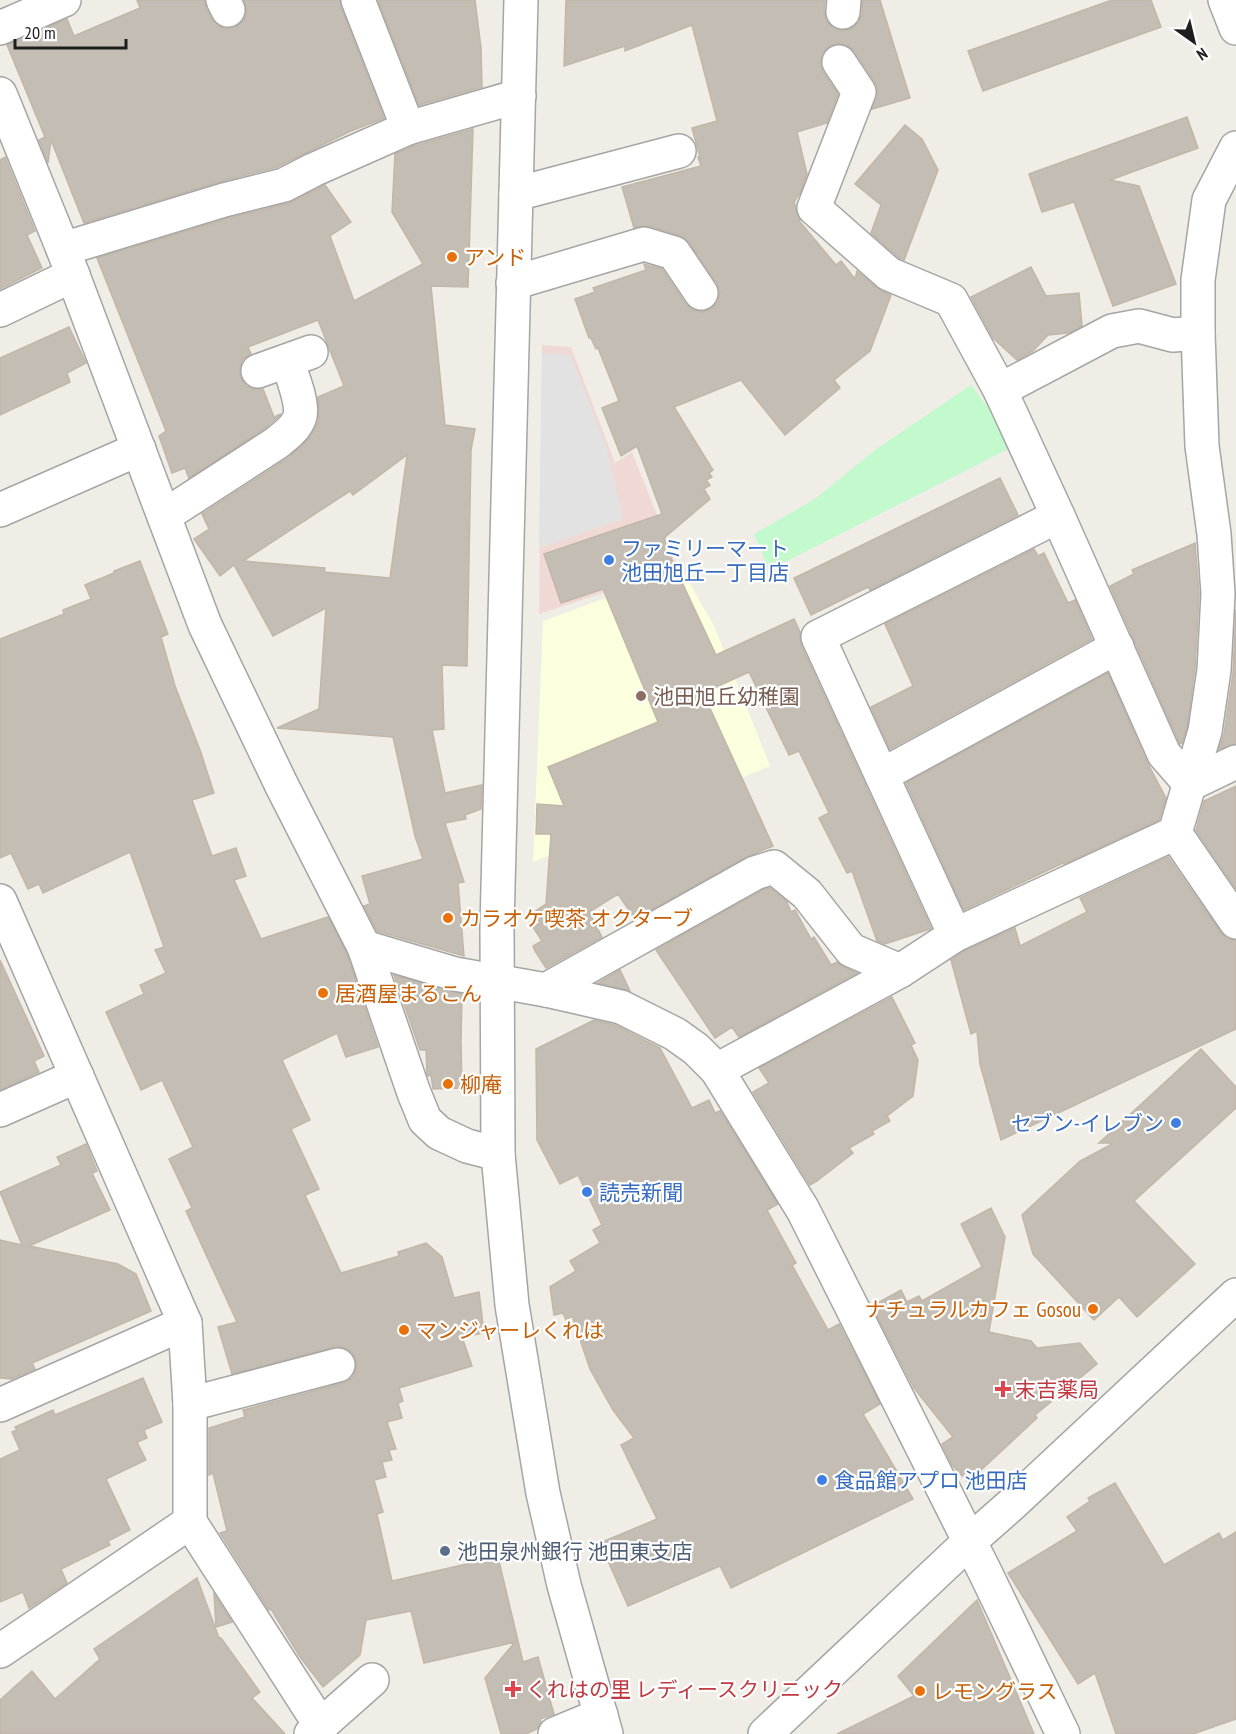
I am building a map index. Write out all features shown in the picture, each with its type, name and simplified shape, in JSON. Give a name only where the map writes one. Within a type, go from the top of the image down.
[{"type":"street","points":[[0,28],[64,0]]},
{"type":"street","points":[[358,0],[408,128]]},
{"type":"street","points":[[520,0],[497,982],[498,1154],[512,1305],[543,1493],[564,1585],[604,1725],[555,1734]]},
{"type":"street","points":[[839,62],[859,92],[814,207],[890,274],[951,300],[1000,390],[1164,754],[1190,784]]},
{"type":"street","points":[[0,94],[68,262],[205,625],[281,784],[364,947],[425,1120],[439,1133],[467,1146],[498,1154]]},
{"type":"street","points":[[0,310],[68,262],[220,188],[284,185],[312,170],[408,128],[519,96]]},
{"type":"street","points":[[717,1070],[900,970],[955,935],[1175,833],[1205,731],[1214,670],[1218,594],[1214,534],[1202,446],[1198,280],[1209,200],[1236,148]]},
{"type":"street","points":[[516,194],[679,151]]},
{"type":"street","points":[[513,283],[644,244],[674,253],[700,294]]},
{"type":"street","points":[[1000,390],[1112,331],[1139,326],[1173,335],[1198,333]]},
{"type":"street","points":[[164,516],[289,433],[300,418],[300,404],[285,362]]},
{"type":"street","points":[[0,510],[139,449]]},
{"type":"street","points":[[955,935],[818,637],[1058,516]]},
{"type":"street","points":[[882,775],[1117,648]]},
{"type":"street","points":[[1190,784],[1236,762]]},
{"type":"street","points":[[1175,833],[1236,922]]},
{"type":"street","points":[[546,990],[755,873],[774,867],[807,894],[851,950],[900,970]]},
{"type":"street","points":[[0,901],[185,1323],[190,1404],[190,1522],[316,1730],[372,1680]]},
{"type":"street","points":[[364,947],[455,974],[546,990],[621,1007],[675,1034],[696,1049],[717,1070],[803,1210],[1064,1734]]},
{"type":"street","points":[[0,1110],[76,1076]]},
{"type":"street","points":[[765,1734],[1236,1295]]},
{"type":"street","points":[[0,1405],[185,1323]]},
{"type":"street","points":[[190,1404],[338,1365]]},
{"type":"street","points":[[0,1651],[190,1522]]},
{"type":"shaded area","points":[[542,345],[571,347],[615,463],[632,452],[678,568],[539,614]]},
{"type":"shaded area","points":[[542,354],[570,354],[607,449],[623,519],[539,548]]},
{"type":"shaded area","name":"池田旭丘幼稚園","points":[[682,570],[714,626],[770,766],[533,862],[543,621]]},
{"type":"green space","points":[[971,385],[993,414],[1008,449],[769,570],[754,534],[815,499],[875,450]]},
{"type":"building","points":[[137,0],[204,0],[212,19],[218,26],[227,29],[237,26],[244,20],[247,11],[244,0],[340,0],[384,118],[351,131],[277,167],[84,223],[51,140],[48,163],[39,140],[45,137],[7,45],[67,19],[74,36],[140,8]]},
{"type":"building","points":[[378,0],[475,0],[481,48],[482,87],[419,105]]},
{"type":"building","points":[[566,0],[825,0],[826,20],[833,28],[842,31],[851,29],[859,22],[862,14],[862,0],[880,0],[910,98],[872,109],[878,89],[855,52],[848,46],[838,43],[828,47],[822,54],[820,64],[838,94],[827,123],[797,132],[807,174],[794,202],[800,222],[836,265],[841,261],[855,279],[857,271],[877,288],[891,295],[870,351],[834,380],[840,388],[785,435],[741,380],[674,407],[713,470],[709,473],[712,477],[706,480],[710,485],[704,489],[710,499],[664,538],[673,563],[716,655],[794,619],[800,632],[801,645],[930,929],[885,944],[877,941],[852,871],[847,873],[819,818],[829,813],[799,751],[789,755],[749,672],[703,693],[773,846],[746,857],[635,919],[618,894],[589,912],[602,937],[546,968],[533,946],[542,941],[533,927],[540,923],[534,912],[546,904],[551,834],[536,834],[537,804],[564,806],[548,767],[658,722],[603,589],[561,603],[544,554],[662,514],[637,446],[621,456],[602,408],[619,401],[598,348],[596,349],[589,338],[575,299],[595,292],[593,288],[646,270],[644,264],[662,269],[685,303],[693,310],[702,312],[711,309],[718,302],[720,292],[717,283],[689,242],[679,235],[649,226],[634,228],[622,187],[701,166],[692,128],[717,121],[692,25],[625,51],[625,46],[564,66]]},
{"type":"building","points":[[1112,0],[1151,0],[1161,27],[983,91],[968,51]]},
{"type":"building","points":[[1187,117],[1198,148],[1110,180],[1139,186],[1176,284],[1113,306],[1074,202],[1042,212],[1029,174]]},
{"type":"building","points":[[905,125],[922,139],[938,170],[904,260],[871,233],[881,205],[855,184]]},
{"type":"building","points":[[473,129],[468,287],[431,286],[445,425],[475,429],[471,450],[467,666],[442,665],[444,729],[432,730],[445,793],[482,785],[481,809],[465,815],[466,819],[445,823],[464,882],[458,883],[464,956],[377,931],[364,906],[370,904],[362,876],[423,859],[415,836],[393,737],[277,728],[319,709],[326,608],[273,636],[234,565],[220,576],[194,539],[209,529],[202,514],[285,460],[303,445],[318,422],[318,397],[344,386],[318,320],[248,347],[251,354],[243,359],[240,367],[241,378],[246,386],[263,389],[274,417],[281,414],[264,429],[189,478],[185,468],[172,473],[159,436],[166,431],[97,258],[229,218],[289,203],[325,185],[351,222],[330,236],[354,301],[423,264],[392,212],[395,154],[414,146]],"holes":[[[407,455],[390,578],[324,572],[325,568],[243,561],[350,491],[353,495]]]},
{"type":"building","points":[[5,157],[35,231],[27,235],[42,268],[0,289],[0,160]]},
{"type":"building","points":[[1031,267],[1046,296],[1079,293],[1082,326],[1068,333],[1048,335],[1033,351],[1017,360],[993,338],[971,297]]},
{"type":"building","points":[[69,327],[86,363],[67,373],[70,382],[0,415],[0,358]]},
{"type":"building","points":[[1000,478],[1018,515],[870,590],[868,587],[811,615],[794,578]]},
{"type":"building","points":[[1195,543],[1199,594],[1195,668],[1187,727],[1180,744],[1110,586],[1134,574],[1132,570]]},
{"type":"building","points":[[1034,549],[1038,556],[1044,553],[1068,603],[1075,600],[1092,639],[890,749],[871,707],[913,686],[885,624]]},
{"type":"building","points":[[140,561],[168,634],[161,637],[175,686],[214,793],[192,800],[212,856],[236,848],[246,876],[234,880],[261,939],[328,917],[347,954],[378,1047],[346,1057],[337,1033],[282,1060],[310,1120],[291,1129],[319,1189],[305,1195],[341,1273],[399,1256],[398,1252],[426,1243],[442,1257],[454,1298],[479,1292],[484,1333],[462,1337],[472,1366],[399,1388],[403,1401],[398,1403],[402,1418],[387,1422],[396,1449],[389,1450],[392,1460],[382,1462],[386,1477],[374,1480],[383,1512],[377,1514],[392,1581],[498,1557],[523,1662],[538,1657],[554,1714],[540,1719],[541,1722],[537,1729],[526,1734],[501,1734],[485,1678],[515,1642],[424,1663],[411,1611],[366,1620],[360,1655],[323,1687],[300,1657],[220,1533],[227,1531],[213,1473],[209,1475],[209,1428],[245,1417],[243,1410],[343,1383],[352,1378],[356,1370],[356,1360],[352,1352],[343,1347],[334,1347],[232,1374],[218,1327],[237,1322],[186,1211],[192,1208],[169,1159],[193,1147],[162,1080],[141,1090],[106,1012],[144,994],[140,985],[166,973],[155,950],[164,947],[130,852],[43,893],[39,884],[28,889],[11,853],[0,858],[0,639],[64,614],[63,610],[91,599],[85,585]]},
{"type":"building","points":[[1236,609],[1236,744],[1219,749],[1224,734],[1233,673]]},
{"type":"building","points":[[1108,673],[1147,762],[1166,798],[1159,820],[964,910],[906,783]]},
{"type":"building","points":[[1236,786],[1236,889],[1196,830],[1204,801]]},
{"type":"building","points":[[1168,857],[1221,933],[1227,939],[1236,940],[1236,1029],[1001,1140],[980,1064],[977,1031],[971,1034],[951,960],[964,951],[1015,928],[1020,946],[1087,912],[1080,898]]},
{"type":"building","points":[[770,888],[787,902],[791,912],[795,910],[811,939],[814,937],[831,965],[837,962],[857,973],[739,1037],[732,1027],[715,1038],[656,950],[762,890]]},
{"type":"building","points":[[0,960],[44,1056],[34,1061],[39,1072],[0,1090]]},
{"type":"building","points":[[620,970],[630,991],[598,983]]},
{"type":"building","points":[[394,975],[462,994],[462,1088],[433,1089],[431,1075],[428,1076],[427,1073],[426,1050],[420,1050]]},
{"type":"building","points":[[892,997],[915,1043],[911,1045],[918,1060],[913,1096],[887,1116],[890,1121],[872,1131],[874,1134],[849,1148],[853,1153],[810,1185],[753,1092],[769,1083],[759,1068]]},
{"type":"building","points":[[594,1020],[615,1025],[660,1048],[692,1108],[709,1100],[715,1113],[720,1111],[778,1204],[767,1210],[796,1263],[792,1265],[828,1330],[839,1324],[880,1404],[863,1414],[913,1499],[731,1588],[720,1566],[628,1606],[600,1543],[657,1519],[621,1445],[634,1438],[613,1410],[590,1369],[572,1316],[566,1320],[563,1313],[554,1315],[550,1287],[576,1271],[570,1261],[600,1243],[593,1230],[602,1225],[578,1175],[560,1184],[537,1140],[536,1049]]},
{"type":"building","points":[[1201,1049],[1236,1087],[1236,1108],[1134,1201],[1195,1264],[1137,1317],[1119,1297],[1094,1320],[1033,1254],[1022,1215],[1080,1161],[1114,1143],[1099,1143]]},
{"type":"building","points":[[86,1144],[97,1171],[92,1173],[110,1210],[29,1246],[118,1264],[136,1274],[151,1311],[32,1363],[35,1369],[12,1379],[0,1378],[0,1240],[22,1245],[0,1192],[61,1165],[57,1157]]},
{"type":"building","points":[[991,1208],[1005,1237],[989,1332],[1031,1341],[1037,1348],[1080,1343],[1097,1364],[1035,1415],[1037,1418],[968,1482],[952,1465],[942,1444],[953,1437],[914,1388],[872,1306],[901,1290],[907,1302],[919,1296],[922,1301],[982,1267],[961,1224]]},
{"type":"building","points":[[143,1378],[162,1422],[144,1430],[147,1438],[137,1442],[146,1460],[106,1479],[130,1530],[108,1541],[110,1545],[61,1569],[67,1583],[29,1608],[23,1592],[0,1602],[0,1459],[20,1450],[12,1432],[17,1430],[15,1427],[53,1410],[55,1415]]},
{"type":"building","points":[[1115,1483],[1164,1565],[1219,1533],[1223,1540],[1236,1532],[1236,1719],[1193,1734],[1116,1734],[1095,1673],[1078,1684],[1008,1573],[1077,1531],[1067,1517],[1090,1501],[1088,1498]]},
{"type":"building","points":[[197,1578],[219,1638],[260,1692],[252,1698],[285,1734],[0,1734],[0,1700],[32,1671],[55,1699],[100,1659],[94,1649]]},
{"type":"building","points":[[214,1594],[232,1622],[216,1627]]},
{"type":"building","points":[[977,1600],[1034,1734],[837,1734],[914,1696],[898,1676]]},
{"type":"place","name":"アンド","points":[[452,257]]},
{"type":"place","name":"ファミリーマート 池田旭丘一丁目店","points":[[609,560]]},
{"type":"place","name":"池田旭丘幼稚園","points":[[641,696]]},
{"type":"place","name":"カラオケ喫茶 オクターブ","points":[[448,918]]},
{"type":"place","name":"居酒屋まるこん","points":[[323,993]]},
{"type":"place","name":"柳庵","points":[[448,1084]]},
{"type":"place","name":"セブン-イレブン","points":[[1176,1123]]},
{"type":"place","name":"読売新聞","points":[[587,1192]]},
{"type":"place","name":"ナチュラルカフェ Gosou","points":[[1093,1309]]},
{"type":"place","name":"マンジャーレくれは","points":[[404,1330]]},
{"type":"place","name":"末吉薬局","points":[[1003,1389]]},
{"type":"place","name":"食品館アプロ 池田店","points":[[822,1480]]},
{"type":"place","name":"池田泉州銀行 池田東支店","points":[[445,1551]]},
{"type":"place","name":"くれはの里 レディースクリニック","points":[[513,1689]]},
{"type":"place","name":"レモングラス","points":[[920,1691]]}]
